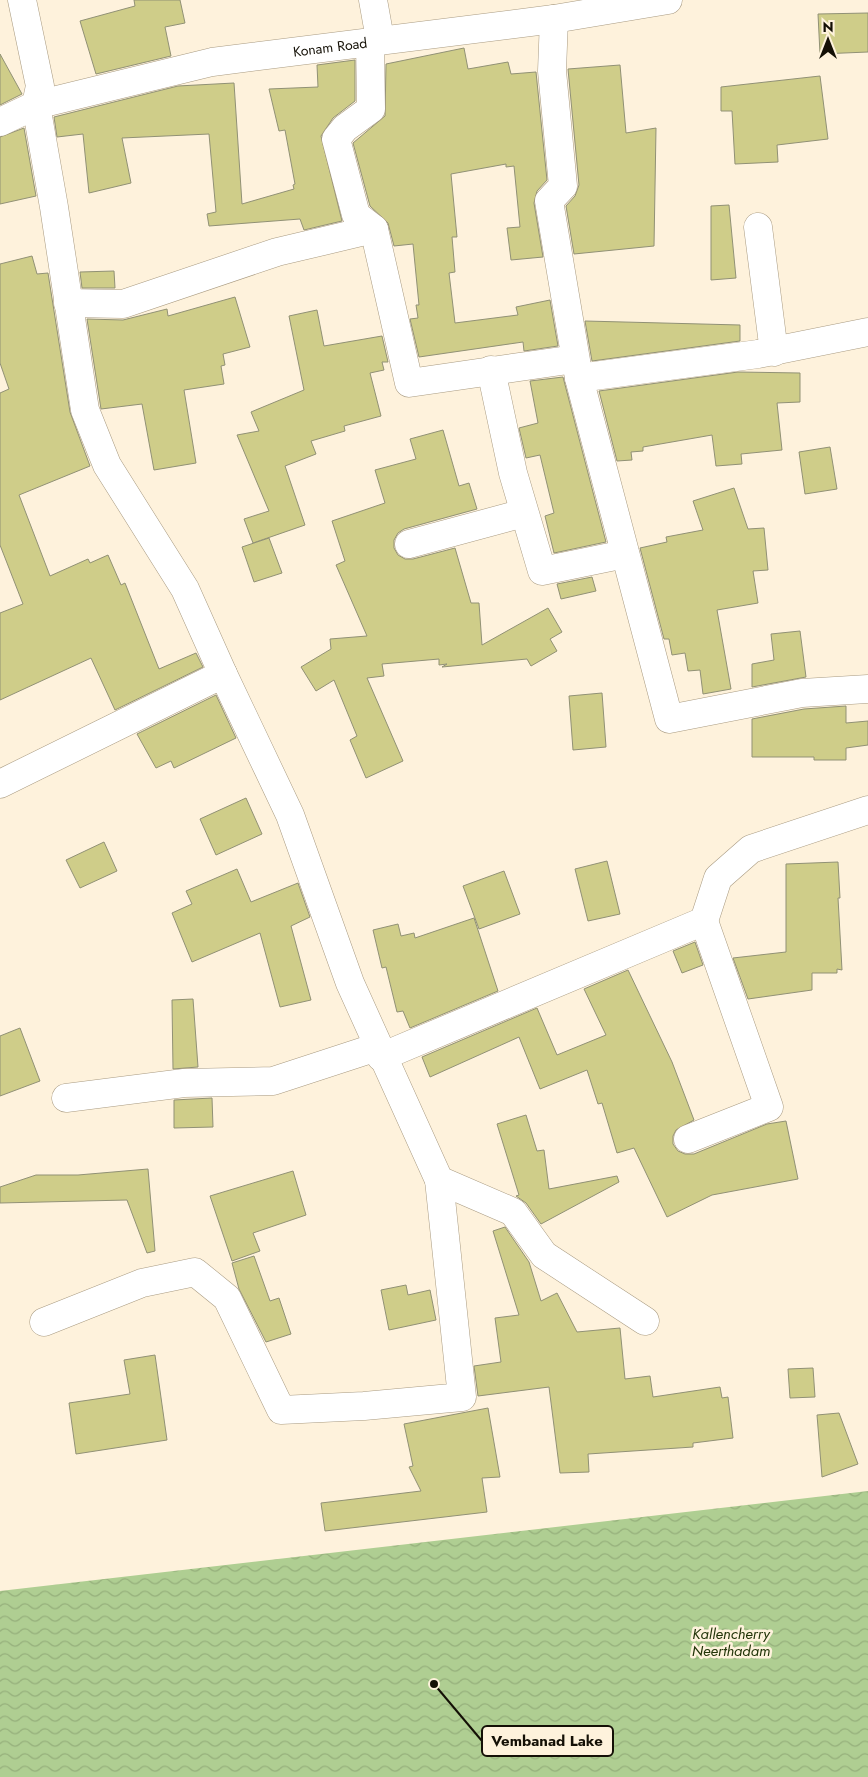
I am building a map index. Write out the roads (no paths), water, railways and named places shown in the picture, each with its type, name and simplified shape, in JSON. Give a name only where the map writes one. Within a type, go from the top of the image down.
[{"type":"street","points":[[22,0],[40,86],[36,105],[54,207],[85,410],[107,465],[185,589],[290,815],[350,983],[379,1052],[439,1180],[462,1396],[364,1406],[281,1410],[227,1298],[195,1272],[142,1283],[44,1322]]},
{"type":"street","points":[[373,0],[375,40],[371,109],[345,128],[336,139],[356,215],[374,229],[409,383],[492,370],[577,368],[774,352],[868,332]]},
{"type":"street","name":"Konam Road","points":[[0,122],[36,105],[212,62],[554,19],[668,0]]},
{"type":"street","points":[[554,19],[552,71],[563,186],[549,202],[577,368],[670,719],[802,693],[868,689]]},
{"type":"street","points":[[758,227],[774,352]]},
{"type":"street","points":[[68,303],[123,304],[277,252],[374,229]]},
{"type":"street","points":[[492,370],[513,473],[542,571],[625,554]]},
{"type":"street","points":[[409,544],[524,513]]},
{"type":"street","points":[[0,784],[223,674]]},
{"type":"street","points":[[688,1139],[769,1107],[704,921],[718,878],[751,849],[868,810]]},
{"type":"street","points":[[66,1098],[184,1083],[273,1081],[379,1052],[704,921]]},
{"type":"street","points":[[439,1180],[513,1212],[544,1255],[645,1322]]},
{"type":"water","name":"Kallencherry Neerthadam","points":[[868,1491],[868,1777],[0,1777],[0,1591]]},
{"type":"place","name":"Vembanad Lake","points":[[434,1684]]}]
